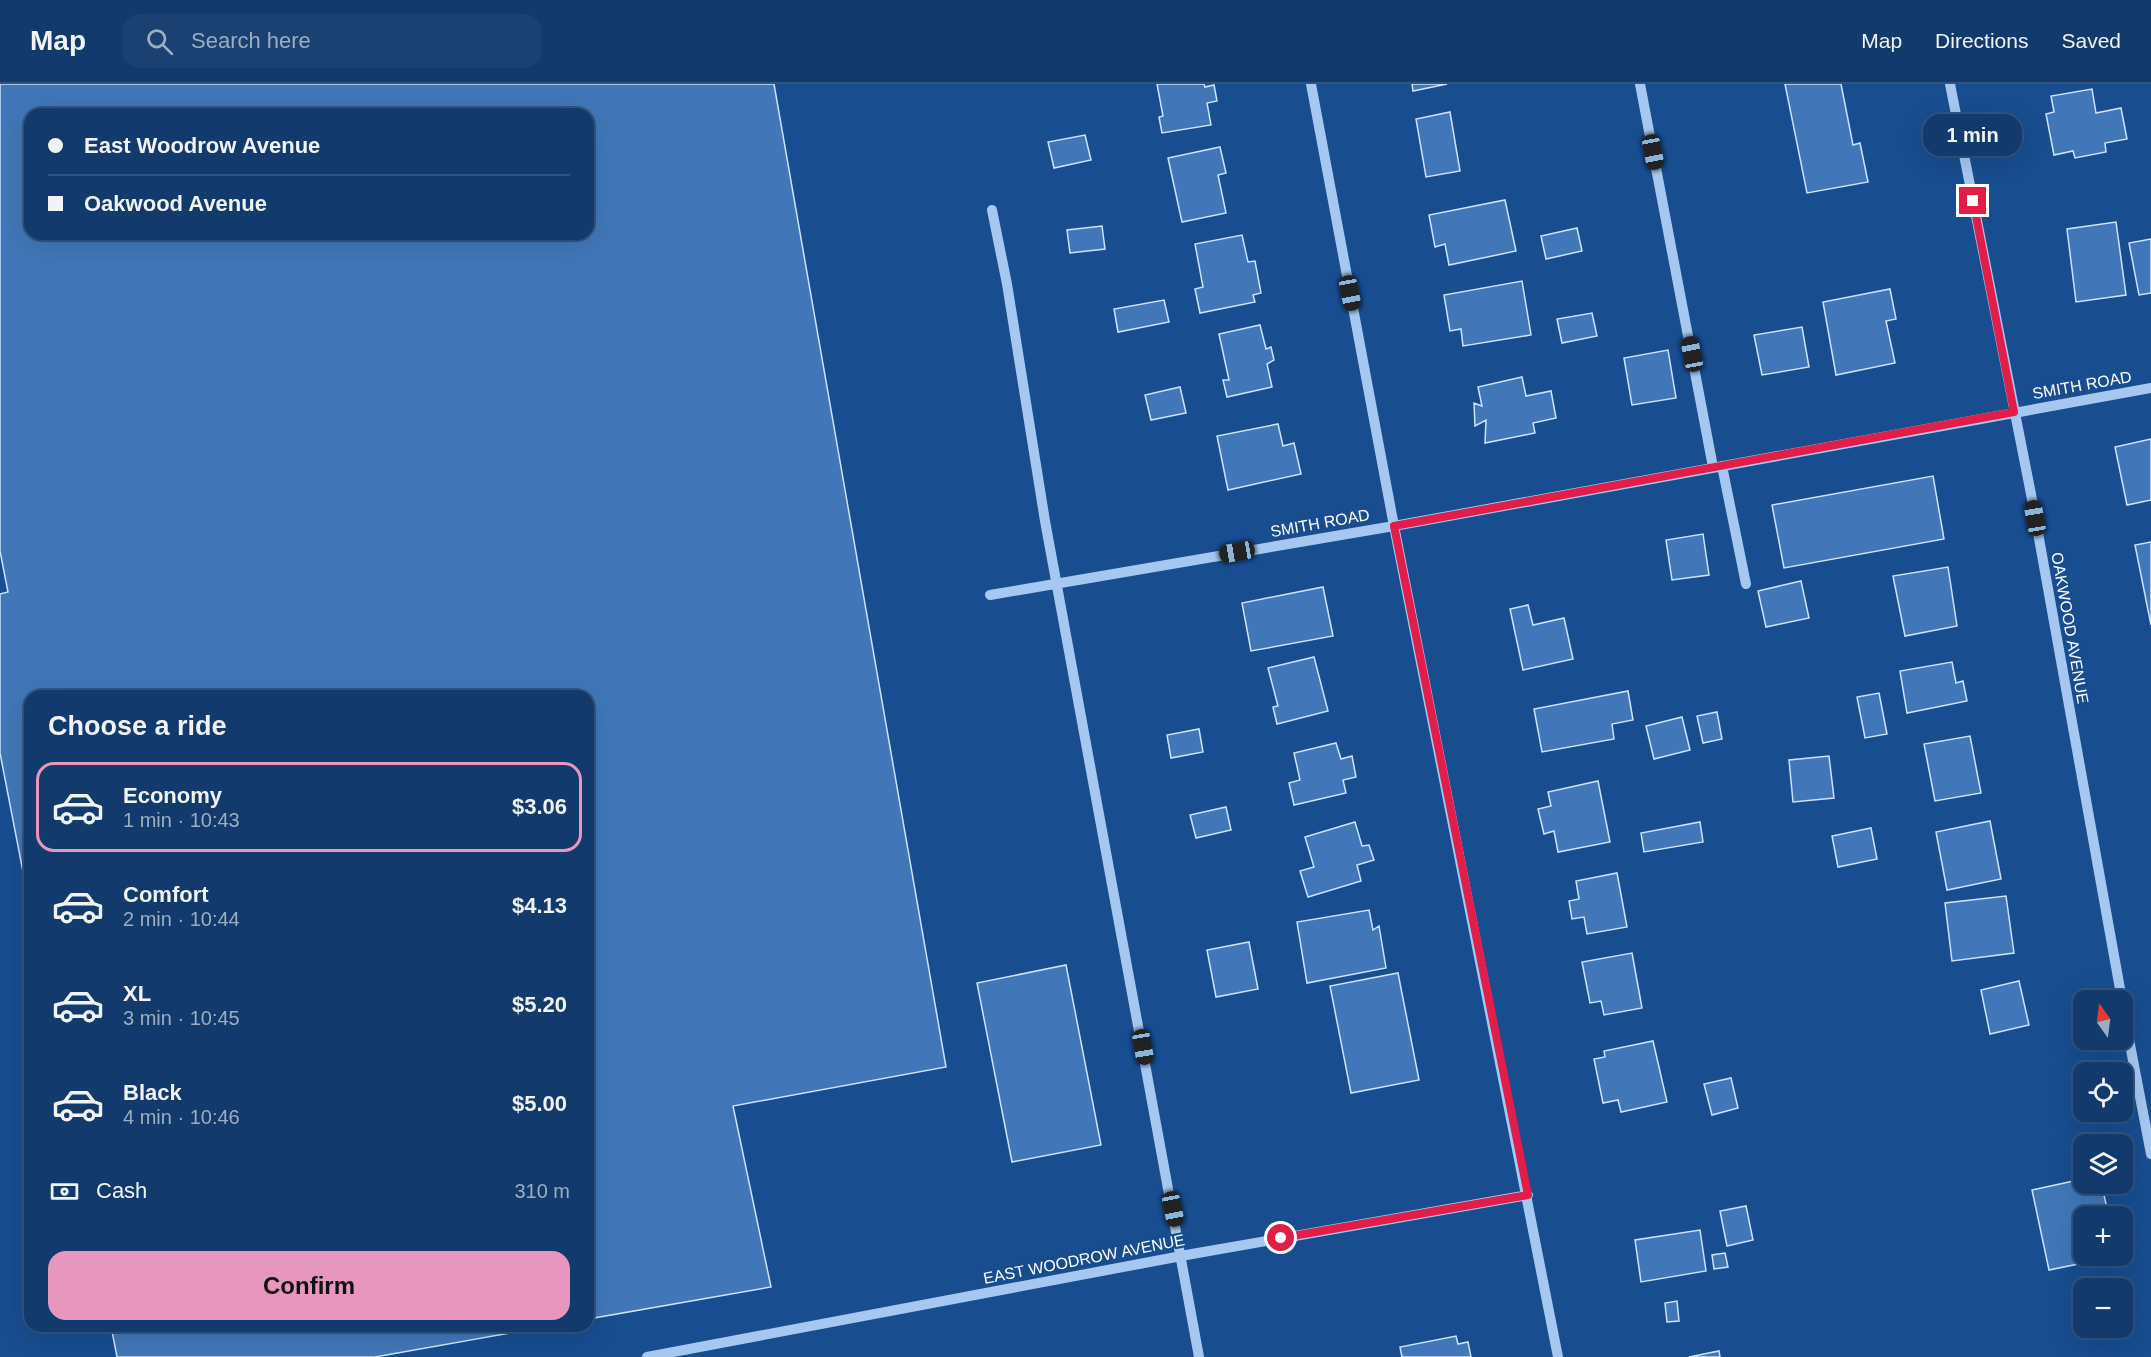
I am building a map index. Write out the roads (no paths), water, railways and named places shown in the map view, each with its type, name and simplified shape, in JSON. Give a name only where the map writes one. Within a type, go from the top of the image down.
[{"type":"street","points":[[1311,84],[1394,526],[1528,1195],[1558,1357]]},
{"type":"street","points":[[1640,84],[1718,466],[1746,584]]},
{"type":"street","name":"OAKWOOD AVENUE","points":[[1950,84],[2014,412],[2120,990]]},
{"type":"street","points":[[992,210],[1007,284],[1057,583],[1199,1357]]},
{"type":"street","name":"SMITH ROAD","points":[[990,595],[1394,526],[2151,388]]},
{"type":"street","name":"OAKWOOD AVENUE","points":[[2131,1050],[2151,1154]]},
{"type":"street","name":"EAST WOODROW AVENUE","points":[[647,1357],[1181,1256],[1528,1195]]}]
